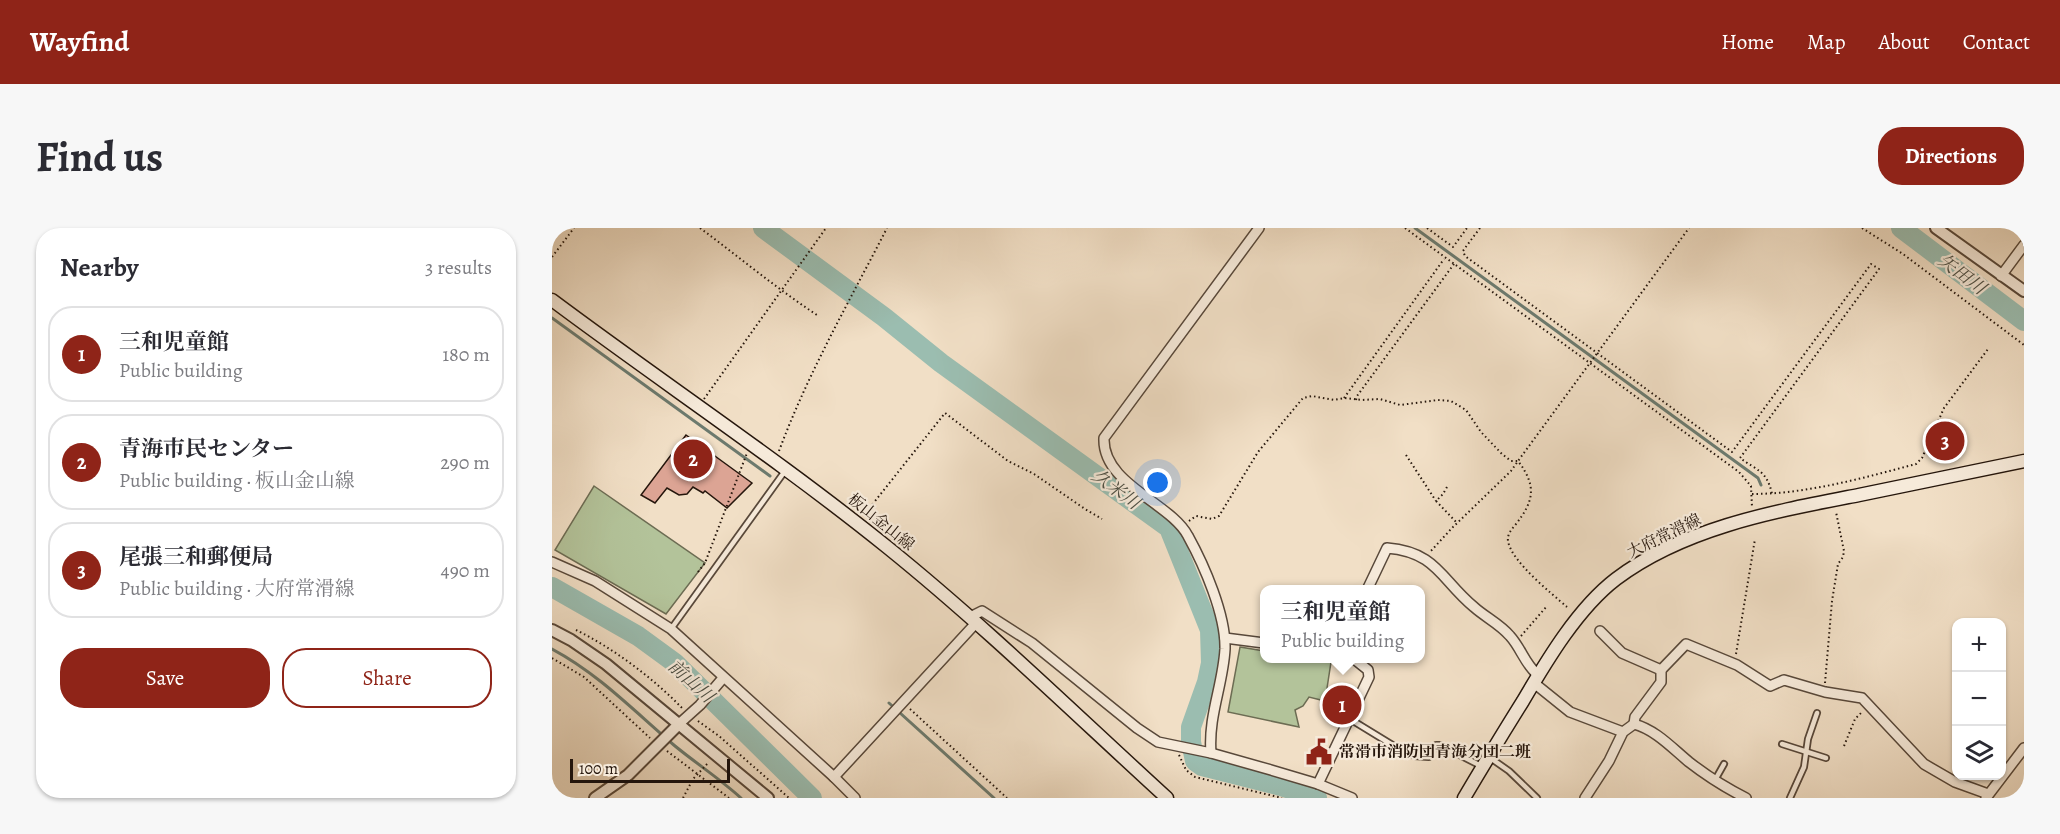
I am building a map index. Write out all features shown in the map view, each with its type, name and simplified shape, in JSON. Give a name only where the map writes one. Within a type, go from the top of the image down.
[{"type":"main road","name":"板山金山線","points":[[552,300],[857,524],[973,620],[1167,798]]},
{"type":"main road","name":"大府常滑線","points":[[1464,798],[1535,679],[1582,614],[1616,579],[1658,553],[1699,534],[1752,519],[2024,461]]},
{"type":"street","points":[[1211,753],[1209,735],[1211,718],[1225,651],[1222,621],[1200,559],[1184,528],[1126,480],[1104,454],[1104,438],[1259,228]]},
{"type":"street","points":[[1936,228],[2024,291]]},
{"type":"street","points":[[2001,276],[2024,245]]},
{"type":"street","points":[[1369,585],[1387,548],[1401,549],[1425,559],[1437,567],[1472,606],[1510,636],[1535,679],[1570,712],[1623,732]]},
{"type":"street","points":[[552,562],[595,581],[671,629],[720,682],[834,777],[855,798]]},
{"type":"street","points":[[834,777],[904,703],[982,611],[1004,624],[1069,672],[1137,728],[1158,742],[1211,753],[1318,784],[1352,798]]},
{"type":"street","points":[[552,630],[606,664],[768,798]]},
{"type":"street","points":[[1600,631],[1622,653],[1661,670]]},
{"type":"street","points":[[1225,638],[1260,642]]},
{"type":"street","points":[[1585,798],[1609,761],[1623,732],[1634,724],[1635,717],[1661,682],[1661,670],[1686,644],[1734,664],[1770,686],[1784,680],[1825,692],[1862,698],[1924,764],[1955,782],[1987,796],[2024,748]]},
{"type":"street","points":[[1318,784],[1370,677],[1368,670],[1359,663]]},
{"type":"street","points":[[595,798],[628,775],[700,705],[720,682]]},
{"type":"street","points":[[1634,724],[1664,741],[1715,781],[1746,798]]},
{"type":"lane","points":[[671,629],[786,470]]},
{"type":"lane","points":[[1471,616],[1472,606]]},
{"type":"lane","points":[[1495,623],[1500,614]]},
{"type":"lane","points":[[1790,798],[1800,777],[1817,713]]},
{"type":"lane","points":[[1350,719],[1414,756],[1429,758],[1436,745],[1440,745],[1509,771],[1537,798]]},
{"type":"lane","points":[[1782,744],[1826,758]]},
{"type":"lane","points":[[1715,781],[1724,764]]},
{"type":"path","points":[[552,237],[558,228]]},
{"type":"path","points":[[552,257],[574,228]]},
{"type":"path","points":[[700,228],[817,315]]},
{"type":"path","points":[[699,406],[825,228]]},
{"type":"path","points":[[772,460],[778,454],[794,411],[816,363],[887,228]]},
{"type":"path","points":[[1404,228],[1739,472],[1751,486],[1752,519]]},
{"type":"path","points":[[1427,228],[1453,247],[1467,228]]},
{"type":"path","points":[[1479,228],[1463,251],[1465,255],[1732,452],[1871,264],[1878,269],[1740,458],[1768,477],[1772,494]]},
{"type":"path","points":[[1425,559],[1457,523],[1512,471],[1588,363],[1689,228]]},
{"type":"path","points":[[1862,228],[1903,254],[2024,345]]},
{"type":"path","points":[[1344,398],[1445,258]]},
{"type":"path","points":[[1356,400],[1356,396],[1454,264]]},
{"type":"path","points":[[1752,494],[1772,494],[1841,482],[1916,464],[1922,458],[1944,408],[1988,349]]},
{"type":"path","points":[[1184,528],[1196,516],[1212,519],[1219,516],[1258,452],[1302,398],[1312,396],[1334,400],[1380,399],[1400,405],[1438,400],[1456,402],[1466,410],[1481,432],[1502,454],[1512,461],[1518,461]]},
{"type":"path","points":[[857,524],[945,413],[1008,461],[1034,474],[1102,519]]},
{"type":"path","points":[[698,572],[705,562],[750,444]]},
{"type":"path","points":[[1406,455],[1436,501],[1457,523]]},
{"type":"path","points":[[1518,461],[1526,472],[1531,492],[1528,508],[1509,533],[1509,543],[1526,571],[1567,607]]},
{"type":"path","points":[[1436,501],[1447,487]]},
{"type":"path","points":[[1825,692],[1832,602],[1838,564],[1844,551],[1834,500]]},
{"type":"path","points":[[1734,664],[1755,539]]},
{"type":"path","points":[[1515,643],[1547,606]]},
{"type":"path","points":[[573,628],[601,642],[676,702],[688,715],[719,736],[789,798]]},
{"type":"path","points":[[552,658],[584,677],[658,745],[729,798]]},
{"type":"path","points":[[904,703],[1007,798]]},
{"type":"path","points":[[1844,746],[1855,719],[1868,705]]},
{"type":"path","points":[[1178,747],[1186,770],[1195,777],[1282,798]]},
{"type":"path","points":[[683,798],[693,779],[716,755]]},
{"type":"green space","points":[[594,486],[705,563],[666,614],[555,550]]},
{"type":"green space","points":[[1240,647],[1260,650],[1260,663],[1331,663],[1325,701],[1309,697],[1303,706],[1295,710],[1299,727],[1228,712]]},
{"type":"building","points":[[686,435],[752,483],[727,508],[705,491],[703,493],[693,487],[687,494],[679,495],[667,488],[655,503],[641,495]]},
{"type":"waterway","name":"久米川","points":[[763,228],[884,317],[941,363],[1169,528],[1210,630],[1211,663],[1207,682],[1191,727],[1195,761],[1202,766],[1281,786],[1317,798]]},
{"type":"waterway","points":[[1415,228],[1758,478],[1761,485]]},
{"type":"waterway","name":"矢田川","points":[[1901,228],[2024,321]]},
{"type":"waterway","points":[[552,318],[770,476]]},
{"type":"waterway","name":"前山川","points":[[552,587],[638,636],[675,663],[812,798]]},
{"type":"waterway","points":[[552,649],[601,682],[675,746],[741,798]]},
{"type":"waterway","points":[[889,703],[994,798]]},
{"type":"place","name":"尾張三和郵便局","points":[[1945,441]]},
{"type":"place","name":"青海市民センター","points":[[693,459]]},
{"type":"place","name":"三和児童館","points":[[1342,705]]},
{"type":"place","name":"常滑市消防団青海分団二班","points":[[1319,752]]}]
